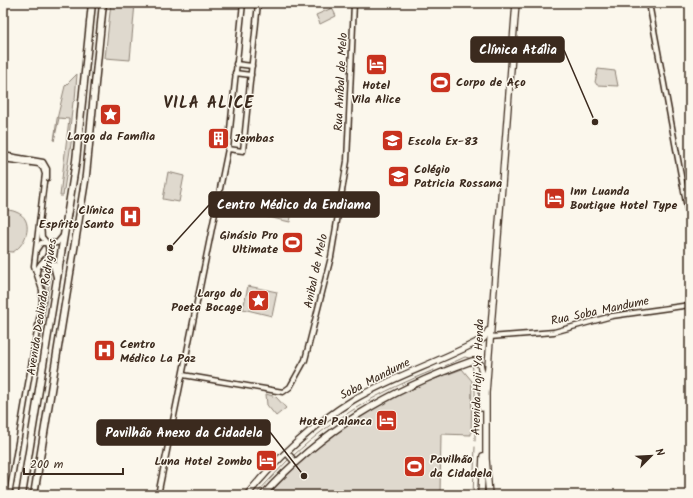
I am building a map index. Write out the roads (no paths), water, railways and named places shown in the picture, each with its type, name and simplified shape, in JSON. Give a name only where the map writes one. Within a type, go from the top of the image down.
[{"type":"highway","name":"Avenida Deolinda Rodrigues","points":[[22,495],[76,161],[92,3]]},
{"type":"highway","name":"Avenida Deolinda Rodrigues","points":[[34,495],[86,175],[103,3]]},
{"type":"highway","points":[[44,262],[52,264],[55,267],[57,285]]},
{"type":"main road","name":"Avenida Hoji Ya Henda","points":[[480,495],[483,377],[492,313],[516,3]]},
{"type":"main road","name":"Avenida Hoji Ya Henda","points":[[489,334],[486,412],[489,494]]},
{"type":"main road","name":"Soba Mandume","points":[[263,495],[303,438],[354,400],[438,362],[477,342],[489,334]]},
{"type":"main road","name":"Soba Mandume","points":[[247,495],[266,472],[325,436],[362,411],[394,393],[442,372],[476,361],[481,366],[483,377]]},
{"type":"main road","points":[[438,362],[442,372]]},
{"type":"street","points":[[158,495],[228,149],[243,3]]},
{"type":"street","points":[[228,149],[243,151],[258,3]]},
{"type":"street","name":"Rua Aníbal de Melo","points":[[347,161],[354,3]]},
{"type":"street","points":[[649,3],[690,224]]},
{"type":"street","points":[[236,64],[252,66]]},
{"type":"street","points":[[235,73],[251,75]]},
{"type":"street","points":[[3,156],[39,161],[47,167],[40,227],[42,237],[47,243],[48,253],[44,262],[38,267],[38,278]]},
{"type":"street","points":[[3,159],[39,164],[44,171],[34,266],[42,290],[42,302],[9,495]]},
{"type":"street","name":"Anibal de Melo","points":[[183,375],[278,393],[283,392],[290,387],[305,360],[331,256],[347,161]]},
{"type":"street","points":[[44,262],[38,259],[36,253],[39,244],[43,242],[55,244],[60,241],[67,220]]},
{"type":"street","name":"Rua Soba Mandume","points":[[489,334],[554,332],[612,316],[690,305]]},
{"type":"waterway","points":[[445,366],[465,357],[469,358]]},
{"type":"waterway","points":[[472,364],[475,382],[475,441]]},
{"type":"waterway","points":[[293,456],[325,429],[359,406],[395,387],[434,370]]},
{"type":"waterway","points":[[473,495],[475,447]]},
{"type":"waterway","points":[[255,495],[288,460]]},
{"type":"place","name":"Hotel Vila Alice","points":[[376,64]]},
{"type":"place","name":"Corpo de Aço","points":[[441,82]]},
{"type":"place","name":"Largo da Família","points":[[111,115]]},
{"type":"place","name":"Clínica Atália","points":[[595,122]]},
{"type":"place","name":"Jembas","points":[[219,138]]},
{"type":"place","name":"Escola Ex-83","points":[[392,141]]},
{"type":"place","name":"Colégio Patricia Rossana","points":[[398,176]]},
{"type":"place","name":"Inn Luanda Boutique Hotel Type","points":[[555,198]]},
{"type":"place","name":"Clínica Espírito Santo","points":[[130,217]]},
{"type":"place","name":"Ginásio Pro Ultimate","points":[[293,242]]},
{"type":"place","name":"Centro Médico da Endiama","points":[[170,248]]},
{"type":"place","name":"Largo do Poeta Bocage","points":[[258,300]]},
{"type":"place","name":"Centro Médico La Paz","points":[[105,351]]},
{"type":"place","name":"Hotel Palanca","points":[[387,421]]},
{"type":"place","name":"Luna Hotel Zombo","points":[[267,461]]},
{"type":"place","name":"Pavilhão da Cidadela","points":[[414,466]]},
{"type":"place","name":"Pavilhão Anexo da Cidadela","points":[[304,476]]},
{"type":"district","name":"VILA ALICE","points":[[209,103]]}]
